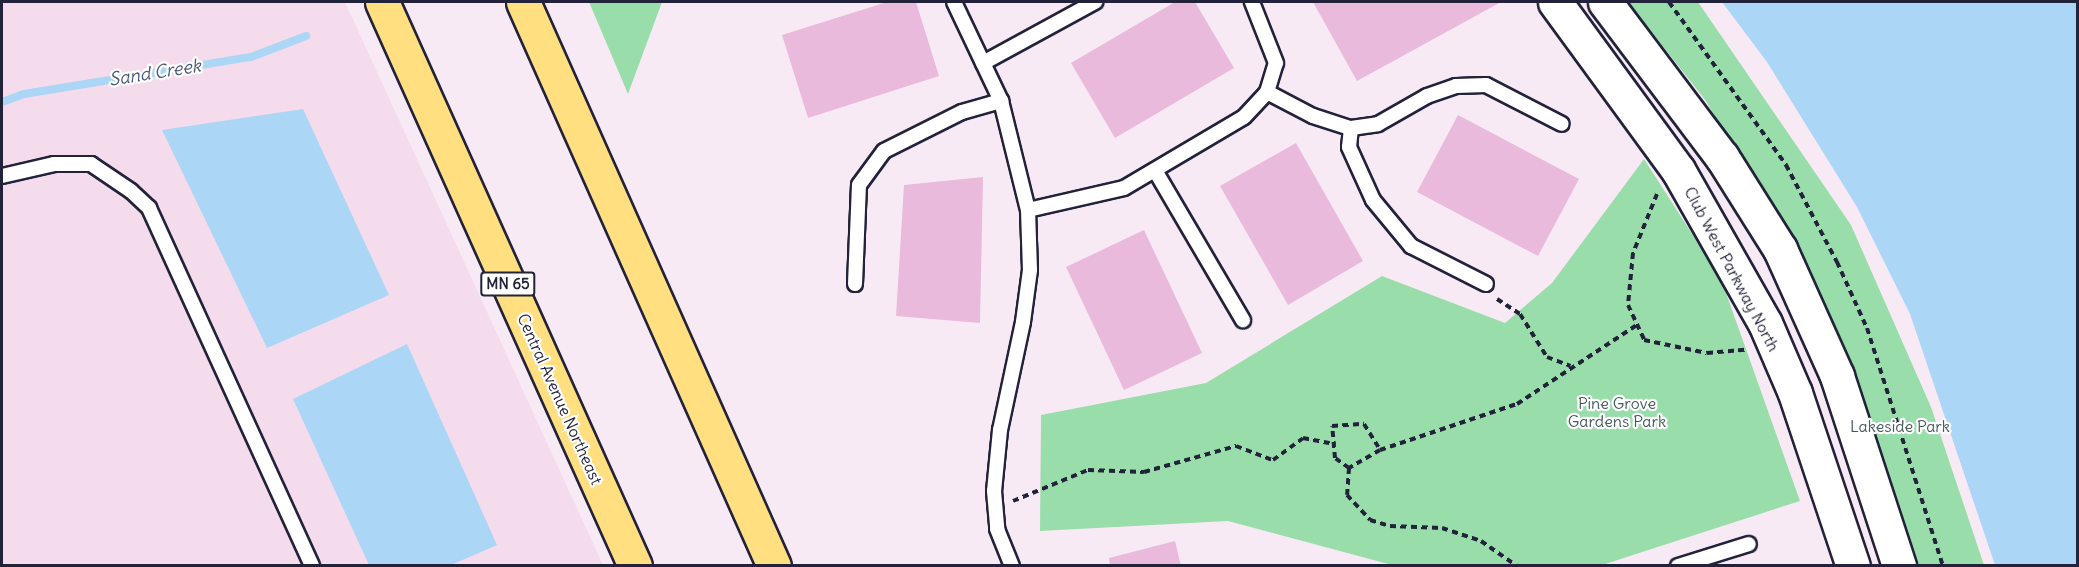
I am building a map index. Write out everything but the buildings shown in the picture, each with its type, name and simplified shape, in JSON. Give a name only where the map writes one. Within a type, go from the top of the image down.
[{"type":"highway","name":"Central Avenue Northeast","points":[[382,2],[635,566]]},
{"type":"highway","points":[[523,2],[774,566]]},
{"type":"street","name":"Club West Parkway North","points":[[1555,2],[1678,170],[1765,323],[1795,393],[1853,566]]},
{"type":"street","points":[[1605,2],[1722,157],[1780,249],[1837,376],[1899,566]]},
{"type":"lane","points":[[954,2],[1001,101],[1028,210],[1030,270],[1023,322],[1000,430],[995,506],[997,529],[1012,566]]},
{"type":"lane","points":[[983,63],[1095,2]]},
{"type":"lane","points":[[1028,210],[1124,188],[1156,172],[1244,117],[1267,92],[1276,63],[1252,2]]},
{"type":"lane","points":[[1267,92],[1313,116],[1351,128],[1378,124],[1427,96],[1456,86],[1486,85],[1563,124]]},
{"type":"lane","points":[[855,284],[859,185],[884,151],[962,112],[1001,101]]},
{"type":"lane","points":[[1351,128],[1349,147],[1373,200],[1412,246],[1486,284]]},
{"type":"lane","points":[[2,176],[54,164],[91,164],[131,190],[148,208],[312,566]]},
{"type":"lane","points":[[1156,172],[1243,320]]},
{"type":"lane","points":[[1678,566],[1749,544]]},
{"type":"path","points":[[1660,185],[1633,253],[1628,305],[1644,340],[1707,353],[1748,350]]},
{"type":"path","points":[[1486,284],[1492,296],[1520,314],[1547,357],[1570,367]]},
{"type":"path","points":[[1349,468],[1380,450],[1517,404],[1637,325]]},
{"type":"path","points":[[1349,468],[1335,458],[1332,426],[1364,424],[1380,450]]},
{"type":"path","points":[[995,506],[1088,470],[1144,472],[1236,446],[1273,460],[1303,438],[1335,444]]},
{"type":"path","points":[[1349,468],[1347,495],[1370,520],[1390,526],[1442,528],[1481,541],[1517,566]]},
{"type":"shaded area","points":[[2,2],[345,2],[603,565],[2,565]]},
{"type":"green space","points":[[589,2],[662,2],[628,94]]},
{"type":"green space","name":"Lakeside Park","points":[[1628,2],[1698,2],[1851,225],[1931,407],[1984,565],[1910,565],[1823,312],[1706,101]]},
{"type":"green space","name":"Pine Grove Gardens Park","points":[[1644,159],[1721,279],[1800,501],[1599,566],[1392,565],[1228,521],[1040,531],[1041,415],[1206,383],[1382,276],[1505,323],[1552,283]]},
{"type":"water","points":[[1722,2],[2077,2],[2077,565],[1995,565],[1910,314],[1857,207],[1767,62]]},
{"type":"water","points":[[303,109],[389,295],[267,348],[162,130]]},
{"type":"water","points":[[407,344],[497,545],[451,565],[369,565],[293,399]]},
{"type":"waterway","name":"Sand Creek","points":[[2,102],[24,94],[251,57],[306,36]]}]
